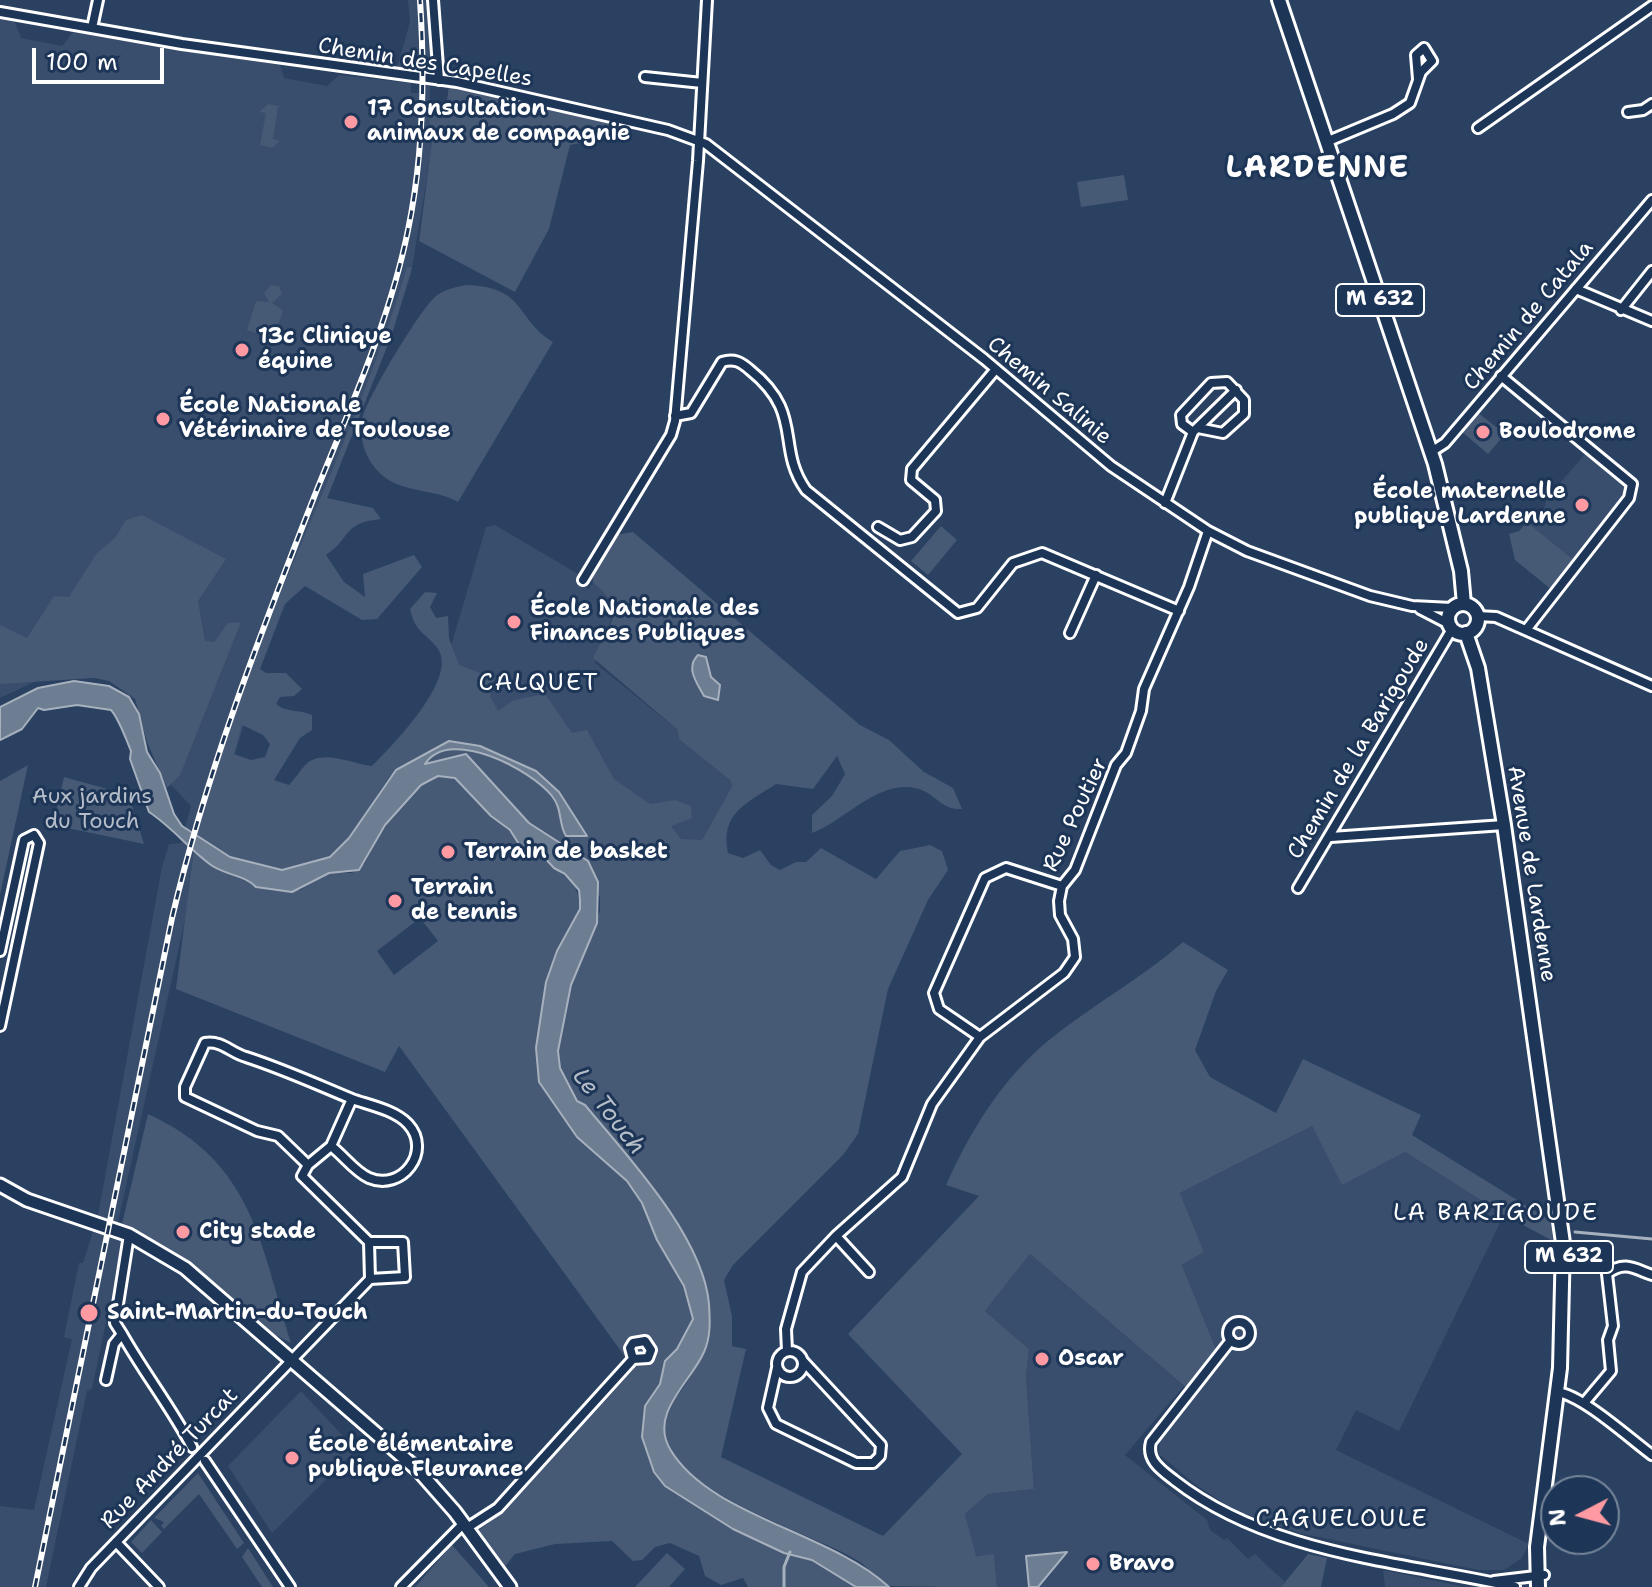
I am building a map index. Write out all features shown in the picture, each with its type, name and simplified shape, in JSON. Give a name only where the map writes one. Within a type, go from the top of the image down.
[{"type":"main road","name":"M 632","points":[[1279,0],[1431,452],[1460,563],[1458,606]]},
{"type":"main road","points":[[1458,606],[1473,608],[1477,616],[1475,627],[1466,633],[1450,626],[1458,606]]},
{"type":"main road","name":"Avenue de Lardenne","points":[[1466,633],[1478,668],[1548,1124],[1563,1195],[1571,1292],[1561,1392],[1545,1468],[1542,1583]]},
{"type":"street","points":[[92,28],[98,0]]},
{"type":"street","points":[[433,0],[439,80]]},
{"type":"street","points":[[583,580],[671,435],[699,141],[707,0]]},
{"type":"street","points":[[1478,128],[1652,6]]},
{"type":"street","name":"Chemin des Capelles","points":[[0,12],[299,62],[439,80],[531,97],[668,130],[699,141]]},
{"type":"street","points":[[645,77],[702,83]]},
{"type":"street","points":[[1326,142],[1393,114],[1410,103],[1418,79]]},
{"type":"street","points":[[1628,112],[1643,110],[1652,104]]},
{"type":"street","name":"Chemin Salinie","points":[[699,141],[753,177],[996,369],[1111,466],[1208,531],[1290,568],[1370,596],[1412,606],[1458,606]]},
{"type":"street","name":"Chemin de Catala","points":[[1431,452],[1445,443],[1652,200]]},
{"type":"street","points":[[1621,310],[1652,271]]},
{"type":"street","points":[[1576,289],[1652,321]]},
{"type":"street","points":[[675,416],[691,413],[718,365],[731,359],[743,364],[769,387],[781,406],[790,433],[792,462],[806,490],[958,613],[977,608],[1013,563],[1042,553],[1179,611]]},
{"type":"street","points":[[878,527],[900,540],[912,537],[936,511],[935,500],[911,480],[912,469],[996,369]]},
{"type":"street","points":[[1501,376],[1632,484],[1632,490],[1526,630]]},
{"type":"street","points":[[1221,380],[1236,390],[1244,400],[1245,410],[1229,430],[1219,433],[1196,430],[1182,424],[1181,415],[1211,383],[1221,380]]},
{"type":"street","points":[[1165,503],[1196,430],[1236,390]]},
{"type":"street","name":"Rue Poutier","points":[[787,1351],[786,1329],[795,1287],[802,1272],[836,1236],[902,1177],[932,1104],[980,1037],[1064,973],[1075,957],[1073,939],[1060,915],[1062,886],[1075,870],[1112,774],[1126,753],[1141,711],[1144,689],[1179,611],[1208,531]]},
{"type":"street","points":[[1070,633],[1096,575]]},
{"type":"street","name":"Chemin Salinie","points":[[1412,606],[1450,626]]},
{"type":"street","points":[[1477,616],[1496,617],[1652,686]]},
{"type":"street","name":"Chemin de la Barigoude","points":[[1298,888],[1331,837],[1450,626]]},
{"type":"street","points":[[1331,837],[1504,825]]},
{"type":"street","points":[[0,951],[24,840],[34,835],[39,843],[4,983],[0,1026]]},
{"type":"street","points":[[980,1037],[939,1009],[934,993],[985,878],[1006,868],[1062,886]]},
{"type":"street","points":[[308,1165],[278,1136],[257,1131],[185,1097],[185,1087],[202,1047],[217,1043],[243,1057],[315,1080],[405,1121],[417,1142],[414,1160],[401,1176],[379,1181],[364,1175],[331,1146]]},
{"type":"street","points":[[352,1099],[331,1146],[302,1172],[303,1179],[369,1242],[403,1242],[405,1277],[370,1279],[369,1242]]},
{"type":"street","points":[[0,1185],[27,1200],[129,1235],[185,1268],[418,1470],[510,1587]]},
{"type":"street","points":[[129,1235],[115,1323],[147,1378],[169,1404],[192,1447]]},
{"type":"street","points":[[836,1236],[869,1272]]},
{"type":"street","points":[[1584,1403],[1611,1371],[1608,1340],[1613,1326],[1607,1274],[1614,1268],[1632,1265],[1652,1275]]},
{"type":"street","name":"Rue André Turcat","points":[[79,1587],[91,1568],[370,1279]]},
{"type":"street","points":[[106,1380],[114,1344],[122,1334]]},
{"type":"street","points":[[1231,1340],[1151,1442],[1151,1456],[1160,1469],[1198,1500],[1230,1517],[1286,1538],[1515,1587]]},
{"type":"street","name":"Rue Poutier","points":[[787,1351],[794,1351],[803,1361],[881,1445],[880,1456],[873,1463],[856,1463],[776,1424],[768,1408],[777,1361],[787,1351]]},
{"type":"street","points":[[401,1587],[442,1541],[498,1508],[633,1359]]},
{"type":"street","points":[[777,1368],[787,1377],[794,1377],[803,1361]]},
{"type":"street","points":[[1561,1392],[1584,1403],[1652,1455]]},
{"type":"street","points":[[205,1461],[290,1587]]},
{"type":"street","points":[[116,1542],[159,1587]]},
{"type":"street","points":[[1490,1581],[1542,1583]]},
{"type":"shaded area","name":"École Nationale Vétérinaire de Toulouse","points":[[408,0],[429,0],[434,60],[429,66],[430,73],[425,73],[425,84],[430,84],[430,125],[434,126],[411,274],[392,334],[260,669],[230,771],[202,817],[194,849],[187,911],[118,1222],[122,1224],[124,1238],[114,1308],[108,1313],[92,1389],[87,1391],[46,1587],[0,1587],[0,1506],[34,1510],[72,1339],[64,1337],[79,1263],[83,1263],[98,1215],[162,867],[169,844],[181,843],[191,806],[171,785],[175,697],[71,665],[0,698],[0,18],[14,20],[21,38],[62,46],[73,32],[280,65],[284,78],[327,86],[339,75],[411,83],[411,93],[419,93],[421,71],[397,68],[410,22]]},
{"type":"shaded area","name":"École maternelle publique Lardenne","points":[[1586,453],[1628,489],[1626,497],[1575,561],[1527,522],[1544,508],[1547,498]]},
{"type":"shaded area","points":[[495,525],[578,574],[577,581],[588,589],[593,583],[612,598],[615,610],[595,663],[678,730],[730,780],[732,786],[697,849],[429,721],[486,527]]},
{"type":"shaded area","points":[[698,655],[706,657],[711,677],[720,685],[718,700],[704,696],[696,681],[692,665]]},
{"type":"shaded area","points":[[74,681],[109,686],[129,697],[139,714],[147,752],[160,773],[174,814],[182,826],[230,857],[282,870],[330,857],[349,838],[396,770],[449,741],[480,746],[536,771],[559,792],[587,836],[566,836],[552,796],[509,764],[471,751],[452,749],[437,753],[425,764],[466,754],[529,823],[588,861],[598,882],[597,923],[571,985],[558,1051],[560,1068],[577,1101],[585,1105],[660,1198],[693,1251],[704,1278],[709,1304],[708,1340],[698,1363],[668,1410],[665,1436],[670,1449],[688,1472],[712,1491],[835,1552],[889,1587],[856,1587],[812,1560],[784,1553],[733,1529],[665,1486],[654,1472],[642,1437],[645,1406],[660,1384],[665,1361],[677,1349],[693,1319],[684,1286],[657,1240],[642,1203],[627,1181],[577,1137],[539,1082],[536,1048],[546,982],[557,951],[580,909],[579,890],[565,874],[554,868],[541,854],[522,849],[510,830],[491,816],[455,778],[438,776],[421,785],[385,825],[359,870],[329,873],[292,892],[256,887],[211,865],[149,812],[130,759],[131,751],[111,710],[77,705],[44,710],[38,708],[22,729],[0,740],[0,707],[38,688]]},
{"type":"shaded area","points":[[1312,1126],[1342,1184],[1405,1152],[1504,1215],[1399,1431],[1356,1410],[1336,1450],[1529,1544],[1521,1559],[1504,1570],[1478,1570],[1299,1533],[1236,1511],[1196,1485],[1159,1454],[1160,1438],[1222,1364],[1182,1265],[1204,1252],[1180,1193]]},
{"type":"shaded area","points":[[1030,1254],[1184,1386],[1125,1455],[1207,1520],[1210,1530],[1224,1540],[1227,1538],[1248,1559],[1255,1554],[1285,1582],[1281,1587],[997,1587],[994,1555],[975,1556],[965,1514],[988,1494],[1034,1489],[1026,1377],[1029,1349],[985,1311]]},
{"type":"shaded area","name":"École élémentaire publique Fleurance","points":[[301,1391],[356,1450],[272,1533],[228,1466]]},
{"type":"shaded area","points":[[1067,1552],[1038,1587],[1029,1587],[1026,1556]]},
{"type":"shaded area","points":[[1383,1570],[1446,1583],[1464,1587],[1385,1587]]},
{"type":"green space","points":[[449,86],[626,126],[624,135],[570,145],[549,229],[515,292],[419,241],[434,127],[430,126],[430,106],[446,107]]},
{"type":"green space","points":[[268,104],[284,107],[278,107],[273,139],[280,141],[272,148],[260,145],[266,113],[259,112]]},
{"type":"green space","points":[[1124,175],[1128,200],[1081,207],[1077,182]]},
{"type":"green space","points":[[407,267],[412,267],[392,334],[327,498],[373,508],[381,519],[359,524],[326,555],[344,582],[365,597],[363,574],[414,555],[422,567],[377,619],[362,620],[305,586],[284,605],[260,669],[266,673],[286,673],[302,689],[294,696],[280,697],[276,704],[284,709],[312,715],[312,730],[300,738],[274,780],[289,785],[307,763],[317,758],[372,766],[394,744],[420,711],[439,677],[442,662],[438,649],[418,629],[410,609],[425,592],[437,593],[430,607],[436,618],[448,616],[449,638],[459,665],[494,678],[490,696],[498,711],[514,700],[545,694],[572,733],[587,730],[614,779],[650,804],[675,800],[691,806],[692,818],[671,826],[681,839],[702,840],[732,786],[730,780],[679,739],[678,730],[593,658],[610,626],[613,610],[611,602],[593,583],[592,574],[616,535],[633,532],[860,725],[889,740],[924,772],[953,788],[962,809],[944,805],[919,789],[890,789],[812,833],[812,815],[832,796],[845,774],[837,756],[813,789],[776,784],[738,811],[728,828],[728,853],[743,858],[760,850],[771,865],[780,870],[796,862],[806,862],[821,848],[876,879],[900,851],[930,845],[942,851],[948,870],[928,900],[888,989],[858,1134],[843,1155],[733,1265],[724,1280],[732,1316],[732,1346],[746,1349],[721,1457],[883,1536],[962,1454],[848,1334],[979,1196],[946,1185],[977,1125],[1016,1072],[1049,1040],[1183,942],[1228,970],[1216,991],[1195,1050],[1210,1077],[1276,1113],[1303,1059],[1421,1115],[1412,1135],[1551,1221],[1553,1241],[1504,1215],[1405,1152],[1342,1185],[1312,1126],[1180,1193],[1204,1252],[1182,1265],[1222,1364],[1190,1391],[1030,1254],[985,1311],[1029,1349],[1026,1377],[1034,1489],[988,1494],[965,1514],[976,1556],[994,1554],[997,1587],[888,1586],[860,1562],[747,1509],[691,1474],[673,1453],[665,1424],[670,1407],[698,1363],[709,1326],[709,1299],[698,1260],[671,1213],[585,1105],[577,1101],[560,1068],[558,1045],[571,985],[600,911],[600,898],[588,861],[529,823],[466,754],[425,764],[438,753],[458,749],[481,753],[505,761],[546,790],[559,807],[562,824],[570,809],[567,803],[531,768],[480,746],[449,741],[390,776],[349,838],[330,857],[279,870],[230,857],[197,836],[217,763],[242,691],[384,339]],"holes":[[[242,725],[263,735],[270,744],[265,757],[251,760],[234,754]]]},
{"type":"green space","points":[[271,285],[279,286],[282,294],[272,303],[283,310],[274,339],[247,330],[256,301],[269,302],[264,293]]},
{"type":"green space","points":[[466,285],[486,287],[510,298],[532,324],[553,342],[458,502],[401,486],[381,474],[366,453],[361,428],[375,390],[429,303],[447,290]]},
{"type":"green space","name":"Boulodrome","points":[[1477,412],[1505,434],[1488,454],[1461,431]]},
{"type":"green space","points":[[142,515],[226,559],[198,601],[205,641],[214,642],[228,623],[241,622],[180,775],[167,788],[147,742],[135,699],[109,681],[94,678],[0,684],[0,625],[27,638],[54,596],[69,597],[97,553],[115,538],[126,520]]},
{"type":"green space","points":[[1527,522],[1575,561],[1552,590],[1515,560],[1509,534],[1519,531]]},
{"type":"green space","points":[[941,526],[957,540],[928,575],[911,561]]},
{"type":"green space","points":[[28,765],[0,895],[0,781]]},
{"type":"green space","points":[[438,776],[455,777],[491,816],[573,882],[580,900],[580,909],[557,951],[546,982],[536,1048],[546,1093],[577,1137],[627,1181],[642,1203],[657,1240],[684,1286],[693,1320],[677,1349],[665,1361],[660,1384],[645,1406],[642,1437],[654,1472],[665,1487],[733,1529],[784,1553],[812,1560],[856,1587],[748,1587],[743,1578],[721,1585],[705,1576],[699,1556],[670,1543],[655,1547],[642,1560],[633,1561],[612,1541],[555,1544],[515,1554],[502,1570],[476,1532],[504,1512],[634,1369],[399,1046],[385,1072],[176,989],[194,849],[211,865],[258,887],[300,890],[329,873],[352,873],[365,863],[385,825],[421,785]],"holes":[[[420,918],[438,941],[394,975],[377,951]]]},
{"type":"green space","name":"Aux jardins du Touch","points":[[64,777],[129,795],[144,844],[53,825]]},
{"type":"green space","points":[[148,1114],[183,1134],[210,1156],[231,1181],[260,1239],[291,1343],[275,1335],[184,1260],[122,1224]]},
{"type":"green space","points":[[198,1473],[244,1543],[237,1549],[199,1494],[164,1529],[161,1526],[164,1522],[154,1518]]},
{"type":"green space","points":[[151,1520],[162,1532],[142,1553],[131,1542]]},
{"type":"green space","points":[[452,1545],[489,1587],[415,1587]]},
{"type":"green space","points":[[248,1548],[273,1587],[262,1587],[242,1557]]},
{"type":"green space","points":[[667,1553],[685,1569],[669,1587],[635,1587]]},
{"type":"green space","points":[[1308,1554],[1327,1558],[1321,1587],[1281,1587]]},
{"type":"waterway","points":[[1575,1232],[1652,1239]]},
{"type":"waterway","points":[[784,1587],[784,1567],[790,1552]]},
{"type":"railway","points":[[35,1587],[172,918],[186,863],[237,700],[369,360],[400,263],[413,201],[420,144],[423,86],[420,0]]},
{"type":"place","name":"17 Consultation animaux de compagnie","points":[[351,122]]},
{"type":"place","name":"13c Clinique équine","points":[[242,350]]},
{"type":"place","name":"École Nationale Vétérinaire de Toulouse","points":[[163,419]]},
{"type":"place","name":"Boulodrome","points":[[1483,432]]},
{"type":"place","name":"École maternelle publique Lardenne","points":[[1582,505]]},
{"type":"place","name":"École Nationale des Finances Publiques","points":[[514,622]]},
{"type":"place","name":"Terrain de basket","points":[[448,852]]},
{"type":"place","name":"Terrain de tennis","points":[[395,901]]},
{"type":"place","name":"City stade","points":[[183,1232]]},
{"type":"place","name":"Saint-Martin-du-Touch","points":[[89,1313]]},
{"type":"place","name":"Oscar","points":[[1042,1359]]},
{"type":"place","name":"École élémentaire publique Fleurance","points":[[292,1458]]},
{"type":"place","name":"Bravo","points":[[1093,1564]]},
{"type":"district","name":"LARDENNE","points":[[1318,169]]},
{"type":"district","name":"CALQUET","points":[[539,684]]},
{"type":"district","name":"LA BARIGOUDE","points":[[1496,1214]]},
{"type":"district","name":"CAGUELOULE","points":[[1342,1520]]},
{"type":"water label","name":"Le Touch","points":[[608,1112]]}]
